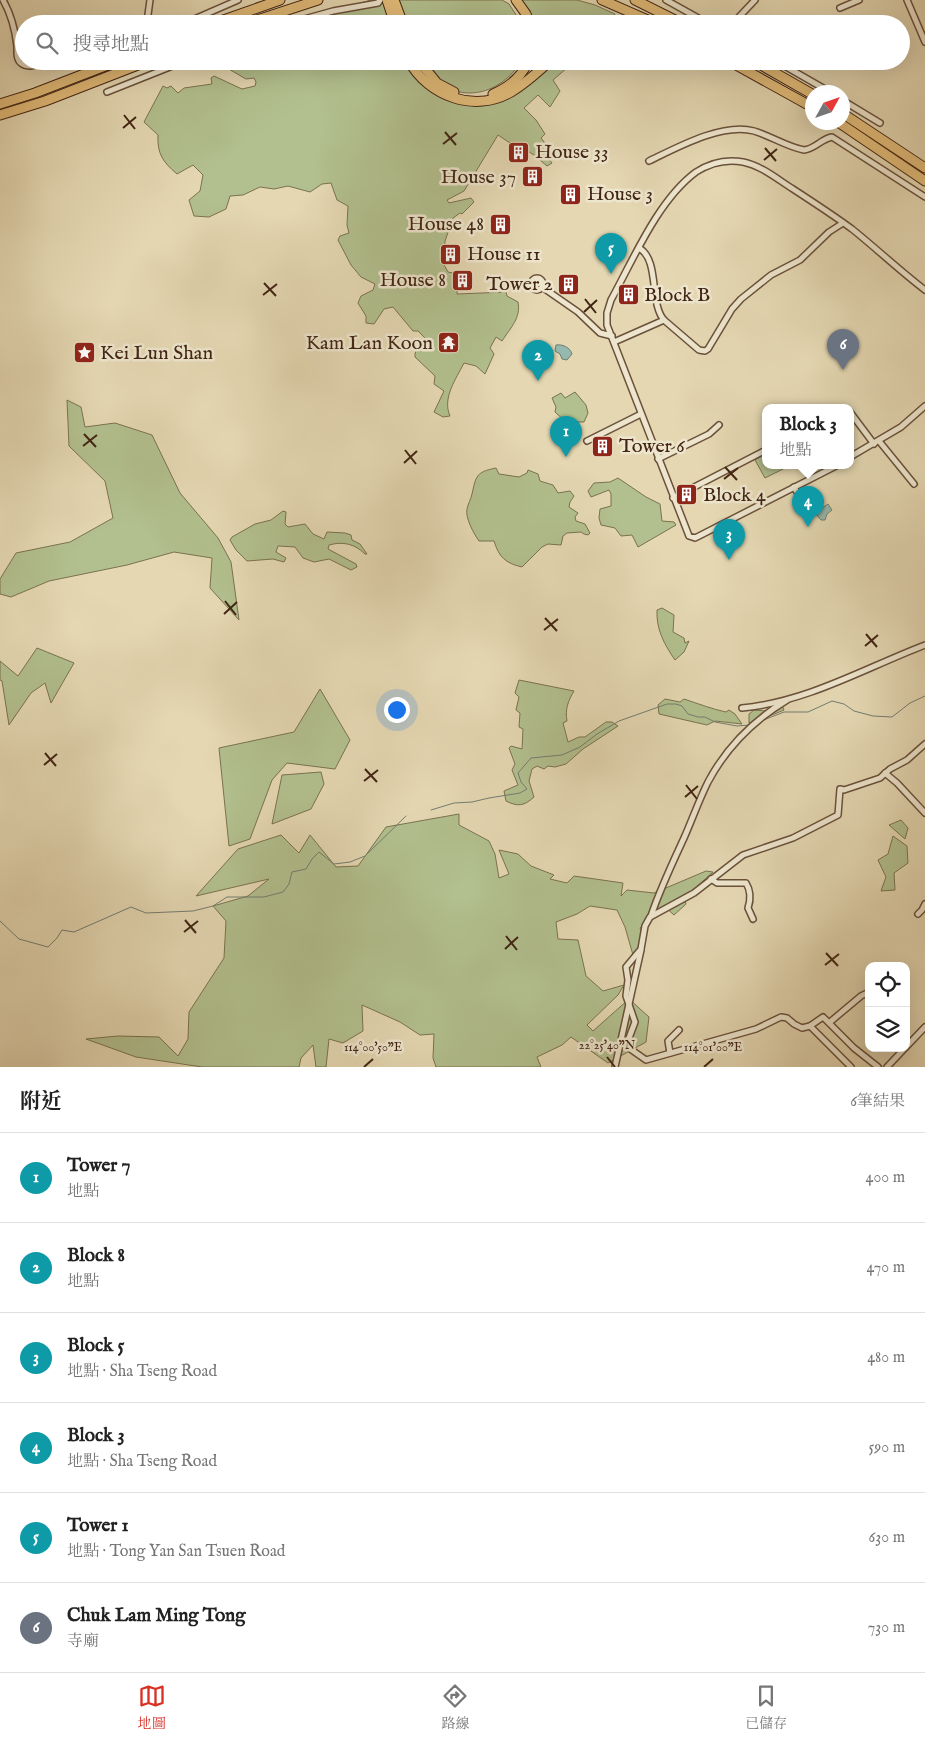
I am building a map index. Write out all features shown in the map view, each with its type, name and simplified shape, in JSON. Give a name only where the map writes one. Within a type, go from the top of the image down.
[{"type":"highway","points":[[233,15],[262,0]]},
{"type":"highway","points":[[237,15],[280,0]]},
{"type":"highway","points":[[272,15],[318,0]]},
{"type":"highway","points":[[387,0],[392,15]]},
{"type":"highway","points":[[394,0],[400,15]]},
{"type":"highway","points":[[516,0],[526,15]]},
{"type":"highway","points":[[602,0],[636,15]]},
{"type":"highway","points":[[635,0],[665,15]]},
{"type":"highway","points":[[0,104],[95,70]]},
{"type":"highway","points":[[0,115],[44,101],[125,70]]},
{"type":"highway","points":[[415,70],[420,78],[440,93],[463,101],[476,102],[500,98],[511,92],[539,70]]},
{"type":"highway","points":[[426,70],[431,77],[445,88],[461,95],[475,96],[490,95],[505,88],[519,76],[523,70]]},
{"type":"highway","points":[[746,70],[805,102]]},
{"type":"highway","points":[[770,70],[805,90]]},
{"type":"highway","points":[[850,118],[925,168]]},
{"type":"highway","points":[[850,130],[925,181]]},
{"type":"street","points":[[3,0],[10,13],[15,36]]},
{"type":"street","points":[[148,15],[150,0]]},
{"type":"street","points":[[204,15],[238,0]]},
{"type":"street","points":[[319,15],[378,3],[380,0]]},
{"type":"street","points":[[666,0],[693,15]]},
{"type":"street","points":[[741,15],[754,0]]},
{"type":"street","points":[[840,8],[859,0]]},
{"type":"street","points":[[907,0],[925,42]]},
{"type":"street","points":[[107,92],[162,70]]},
{"type":"street","points":[[792,70],[818,85]]},
{"type":"street","points":[[850,105],[880,123]]},
{"type":"street","points":[[649,161],[693,140],[731,131],[752,131],[804,150],[810,149],[822,140],[832,137],[925,198]]},
{"type":"street","points":[[830,469],[695,538],[689,536],[614,342],[607,321],[609,304],[658,216],[677,190],[701,169],[722,162],[744,162],[760,168],[843,222],[925,290]]},
{"type":"street","points":[[639,248],[645,252],[648,258],[658,309],[664,320],[699,350],[705,351],[732,309],[741,299],[771,275],[800,260],[829,232],[843,222]]},
{"type":"street","points":[[542,287],[578,312],[600,333],[612,336]]},
{"type":"street","points":[[614,342],[664,320]]},
{"type":"street","points":[[854,456],[901,427],[925,406]]},
{"type":"street","points":[[587,441],[641,414]]},
{"type":"street","points":[[854,417],[914,484]]},
{"type":"street","points":[[658,459],[709,434],[719,425]]},
{"type":"street","points":[[673,498],[762,452]]},
{"type":"street","points":[[794,488],[801,499]]},
{"type":"street","points":[[742,708],[776,704],[853,676],[925,645]]},
{"type":"street","points":[[614,1067],[641,949],[659,893],[709,780],[726,754],[750,728],[786,700]]},
{"type":"street","points":[[878,1067],[854,1048],[823,1016],[810,1026],[802,1028],[787,1018],[781,1017],[756,1029],[646,1060],[626,1046],[635,1022],[626,996],[628,980],[626,967],[641,949],[645,926],[650,916],[694,893],[743,854],[793,838],[838,815],[840,789],[844,790],[880,778],[907,760],[925,744]]},
{"type":"street","points":[[885,774],[897,783],[925,813]]},
{"type":"street","points":[[711,879],[717,883],[746,883],[750,889],[748,908],[753,919]]},
{"type":"street","points":[[918,914],[925,904]]},
{"type":"street","points":[[830,1022],[865,994]]},
{"type":"street","points":[[810,1026],[851,1067]]},
{"type":"street","points":[[910,1044],[925,1027]]},
{"type":"street","points":[[670,1053],[668,1041],[679,1030]]},
{"type":"street","points":[[887,1067],[902,1052]]},
{"type":"green space","points":[[371,0],[385,0],[390,15],[319,15]]},
{"type":"green space","points":[[398,0],[502,0],[509,4],[516,15],[404,15]]},
{"type":"green space","points":[[521,0],[577,0],[595,5],[615,14],[615,15],[530,15]]},
{"type":"green space","points":[[230,70],[415,70],[430,90],[477,103],[540,75],[545,70],[565,70],[553,80],[560,91],[550,107],[538,95],[524,108],[536,120],[545,134],[541,138],[551,151],[549,159],[552,163],[547,166],[534,155],[498,135],[464,191],[447,200],[449,203],[471,198],[474,202],[462,214],[460,213],[453,218],[445,241],[443,263],[448,272],[458,274],[457,294],[506,292],[507,296],[518,302],[519,308],[517,318],[502,341],[496,337],[490,348],[494,354],[485,374],[476,366],[464,363],[449,396],[448,409],[450,416],[443,417],[434,412],[444,391],[434,384],[435,376],[415,357],[420,345],[426,339],[418,331],[413,331],[393,307],[384,309],[374,324],[366,323],[366,316],[358,303],[361,296],[373,290],[375,284],[361,277],[351,265],[338,240],[340,236],[349,233],[347,225],[348,206],[337,200],[331,183],[322,184],[310,192],[288,186],[274,189],[260,187],[243,195],[230,196],[226,209],[209,217],[194,216],[189,200],[200,191],[203,175],[193,165],[177,174],[172,170],[160,153],[158,135],[144,122],[163,86],[167,88],[171,86],[178,93],[184,88],[212,84],[211,78],[214,76],[242,89],[255,86],[254,78],[246,79]]},
{"type":"green space","points":[[429,70],[514,70],[492,88],[467,93],[455,91],[443,85]]},
{"type":"green space","points":[[575,392],[586,405],[588,413],[584,422],[566,422],[555,412],[556,407],[552,398],[561,393],[565,398]]},
{"type":"green space","points":[[67,400],[81,407],[85,427],[115,423],[152,435],[180,493],[218,538],[231,562],[239,620],[210,588],[212,558],[174,552],[127,565],[49,581],[11,597],[0,594],[0,579],[16,553],[70,542],[113,518],[105,481],[69,446]]},
{"type":"green space","points":[[762,456],[762,469],[783,469],[765,478],[755,460]]},
{"type":"green space","points":[[496,468],[499,474],[519,477],[527,473],[528,470],[538,474],[540,481],[553,485],[558,493],[570,491],[574,496],[569,507],[578,513],[575,517],[576,521],[585,524],[590,533],[588,535],[581,532],[567,533],[563,536],[561,545],[548,544],[542,547],[522,567],[511,564],[503,558],[494,541],[479,541],[467,517],[467,507],[476,479],[484,471]]},
{"type":"green space","points":[[618,478],[660,504],[662,521],[674,522],[676,525],[638,547],[632,535],[621,536],[615,528],[601,525],[599,518],[600,509],[611,506],[611,494],[609,490],[591,497],[588,491],[594,483],[610,482]]},
{"type":"green space","points":[[283,511],[286,512],[285,524],[288,527],[305,524],[313,534],[324,539],[327,532],[351,535],[352,540],[360,544],[367,554],[348,544],[329,545],[328,549],[356,564],[357,567],[351,570],[329,559],[314,562],[303,558],[295,547],[278,546],[276,552],[286,558],[284,562],[273,559],[247,561],[236,550],[230,540],[232,537],[255,524],[271,520]]},
{"type":"green space","points":[[662,608],[674,615],[673,632],[684,638],[685,643],[689,641],[684,652],[675,660],[659,630],[657,610]]},
{"type":"green space","points":[[37,648],[74,663],[51,703],[45,683],[31,693],[9,725],[2,681],[0,680],[0,661],[18,676]]},
{"type":"green space","points":[[519,680],[574,691],[567,705],[567,721],[563,723],[568,742],[579,737],[585,737],[606,722],[612,722],[618,726],[583,749],[566,764],[555,767],[548,766],[544,769],[537,766],[532,769],[529,781],[534,797],[524,804],[517,805],[506,801],[504,791],[518,785],[512,770],[515,764],[509,748],[511,746],[522,749],[523,729],[519,727],[520,713],[516,710],[519,697],[515,693]]},
{"type":"green space","points":[[320,689],[350,740],[335,769],[287,763],[272,780],[250,839],[229,846],[219,748],[294,732]]},
{"type":"green space","points":[[665,699],[680,702],[684,699],[721,711],[726,712],[729,710],[735,714],[742,724],[715,721],[707,725],[659,714],[658,705]]},
{"type":"green space","points":[[782,705],[784,710],[749,723],[749,714],[754,710],[766,711],[770,707]]},
{"type":"green space","points":[[321,772],[324,784],[311,809],[272,824],[282,775]]},
{"type":"green space","points":[[459,814],[459,825],[489,841],[495,854],[499,878],[509,874],[499,850],[518,854],[531,866],[554,875],[550,879],[567,883],[574,876],[623,883],[621,896],[627,890],[654,893],[706,871],[713,872],[684,898],[686,904],[674,915],[664,906],[640,928],[645,943],[633,955],[625,927],[617,910],[590,906],[577,914],[556,922],[558,939],[578,940],[586,976],[603,991],[624,985],[618,995],[587,1025],[593,1031],[629,999],[649,1017],[646,1042],[608,1063],[571,1037],[562,1045],[537,1057],[541,1067],[436,1067],[433,1058],[434,1034],[420,1035],[400,1022],[362,1005],[363,1031],[343,1043],[329,1039],[326,1067],[316,1067],[313,1045],[301,1058],[299,1067],[202,1067],[136,1057],[86,1039],[118,1036],[159,1037],[178,1056],[188,1039],[189,1012],[224,958],[226,921],[213,906],[248,896],[269,879],[196,896],[238,849],[281,835],[299,853],[310,835],[336,867],[358,866],[386,827]]},
{"type":"green space","points":[[901,820],[908,828],[905,839],[889,825]]},
{"type":"green space","points":[[893,836],[907,846],[908,863],[894,873],[895,890],[881,891],[886,877],[878,860],[888,854]]},
{"type":"water","points":[[556,345],[570,350],[572,354],[567,360],[562,359],[560,354],[555,351]]},
{"type":"water","points":[[828,504],[832,510],[827,514],[825,520],[821,520],[815,513]]},
{"type":"water","points":[[726,534],[733,536],[739,534],[741,537],[726,545],[722,540]]},
{"type":"waterway","points":[[761,721],[784,712],[808,712],[832,701],[844,704],[854,711],[873,716],[892,717],[910,703],[925,696]]},
{"type":"waterway","points":[[431,810],[454,803],[472,802],[520,793],[527,789],[521,782],[518,773],[531,758],[562,755],[580,747],[619,721],[667,704],[682,706],[688,714],[705,717],[715,722],[737,726],[750,725]]},
{"type":"waterway","points":[[0,921],[19,939],[48,947],[62,930],[74,932],[131,907],[146,913],[193,911],[213,906],[227,897],[264,897],[283,892],[289,884],[292,872],[306,869],[319,852],[334,864],[350,862],[365,856],[406,816]]},
{"type":"place","name":"House 33","points":[[519,152]]},
{"type":"place","name":"House 37","points":[[532,177]]},
{"type":"place","name":"House 3","points":[[571,194]]},
{"type":"place","name":"House 48","points":[[500,224]]},
{"type":"place","name":"House 11","points":[[451,254]]},
{"type":"place","name":"Tower 1","points":[[611,274]]},
{"type":"place","name":"House 8","points":[[462,280]]},
{"type":"place","name":"Tower 2","points":[[569,284]]},
{"type":"place","name":"Block B","points":[[628,295]]},
{"type":"place","name":"Kam Lan Koon","points":[[449,343]]},
{"type":"place","name":"Kei Lun Shan","points":[[84,353]]},
{"type":"place","name":"Chuk Lam Ming Tong","points":[[843,370]]},
{"type":"place","name":"Block 8","points":[[538,381]]},
{"type":"place","name":"Tower 6","points":[[603,446]]},
{"type":"place","name":"Tower 7","points":[[566,457]]},
{"type":"place","name":"Block 4","points":[[687,495]]},
{"type":"place","name":"Block 3","points":[[808,527]]},
{"type":"place","name":"Block 5","points":[[729,560]]}]
